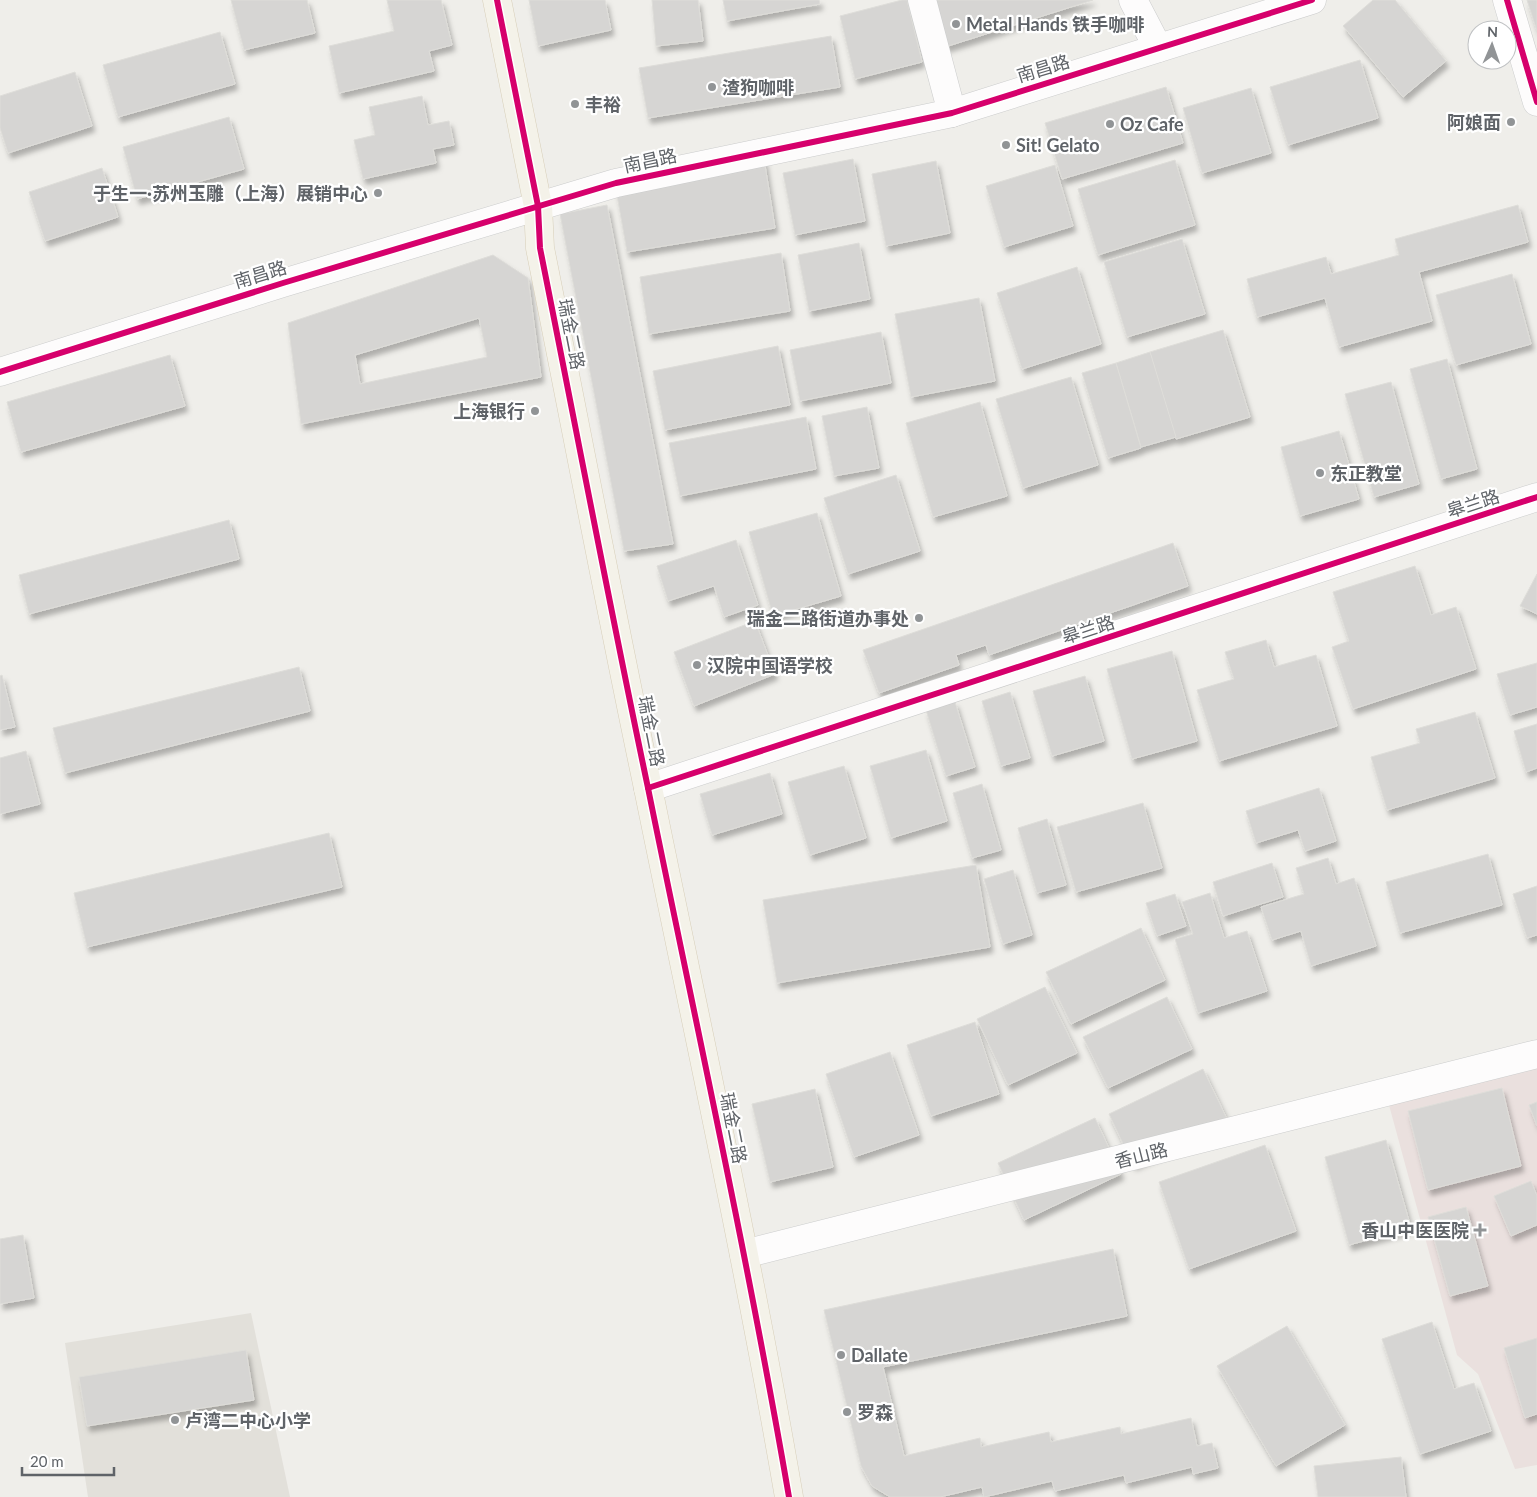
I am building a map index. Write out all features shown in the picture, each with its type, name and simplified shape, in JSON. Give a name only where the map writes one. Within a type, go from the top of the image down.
[{"type":"main road","name":"瑞金二路","points":[[497,0],[538,206],[540,248],[648,788],[764,1350],[789,1497]]},
{"type":"street","points":[[922,0],[952,112]]},
{"type":"street","points":[[1133,0],[1158,48]]},
{"type":"street","name":"南昌路","points":[[0,372],[283,283],[616,183],[952,112],[1312,0]]},
{"type":"street","points":[[1507,0],[1537,102]]},
{"type":"street","points":[[1522,0],[1537,51]]},
{"type":"street","name":"皋兰路","points":[[648,788],[1537,497]]},
{"type":"street","name":"香山路","points":[[744,1254],[1537,1054]]},
{"type":"shaded area","name":"香山中医医院","points":[[1537,1066],[1537,1465],[1515,1469],[1478,1374],[1457,1355],[1389,1105]]},
{"type":"shaded area","name":"卢湾二中心小学","points":[[251,1313],[290,1497],[88,1497],[65,1343]]},
{"type":"building","points":[[231,0],[307,0],[315,33],[244,50]]},
{"type":"building","points":[[387,0],[441,0],[452,45],[429,51],[434,71],[339,93],[329,46],[394,31]]},
{"type":"building","points":[[529,0],[605,0],[611,30],[538,46]]},
{"type":"building","points":[[652,0],[698,0],[703,41],[656,46]]},
{"type":"building","points":[[723,0],[819,0],[820,4],[727,21]]},
{"type":"building","points":[[907,0],[922,62],[855,79],[840,16]]},
{"type":"building","points":[[929,0],[1093,0],[945,47]]},
{"type":"building","points":[[1373,0],[1395,0],[1446,61],[1403,97],[1343,26]]},
{"type":"building","points":[[1527,0],[1537,0],[1537,31]]},
{"type":"building","points":[[220,32],[235,84],[118,117],[103,65]]},
{"type":"building","points":[[831,36],[840,87],[648,118],[639,68]]},
{"type":"building","points":[[1360,60],[1378,118],[1288,145],[1270,87]]},
{"type":"building","points":[[75,72],[92,126],[8,153],[0,128],[0,96]]},
{"type":"building","points":[[1166,87],[1183,143],[1062,179],[1045,123]]},
{"type":"building","points":[[1251,88],[1271,153],[1202,173],[1183,108]]},
{"type":"building","points":[[422,96],[428,125],[449,121],[454,145],[433,149],[436,163],[363,179],[354,140],[375,135],[369,107]]},
{"type":"building","points":[[229,117],[244,169],[137,199],[123,147]]},
{"type":"building","points":[[764,159],[775,228],[627,252],[615,184]]},
{"type":"building","points":[[853,159],[865,221],[795,235],[783,173]]},
{"type":"building","points":[[1175,160],[1195,225],[1098,255],[1078,189]]},
{"type":"building","points":[[936,161],[950,233],[886,246],[872,174]]},
{"type":"building","points":[[1055,165],[1073,226],[1004,247],[986,186]]},
{"type":"building","points":[[102,168],[118,217],[45,241],[29,192]]},
{"type":"building","points":[[607,205],[673,544],[624,551],[560,214]]},
{"type":"building","points":[[1518,205],[1528,242],[1419,272],[1432,321],[1339,347],[1325,298],[1257,317],[1247,279],[1326,257],[1331,274],[1399,255],[1395,239]]},
{"type":"building","points":[[1182,239],[1205,314],[1127,337],[1104,262]]},
{"type":"building","points":[[859,243],[870,299],[809,311],[798,255]]},
{"type":"building","points":[[781,253],[790,311],[649,334],[640,277]]},
{"type":"building","points":[[493,255],[528,278],[541,377],[301,424],[288,323]],"holes":[[[479,318],[487,357],[360,384],[355,355]]]},
{"type":"building","points":[[1077,267],[1101,344],[1022,369],[997,293]]},
{"type":"building","points":[[1512,274],[1531,344],[1456,365],[1436,295]]},
{"type":"building","points":[[979,298],[995,381],[911,397],[895,314]]},
{"type":"building","points":[[1223,330],[1250,417],[1176,439],[1150,352]]},
{"type":"building","points":[[881,332],[891,383],[800,401],[790,350]]},
{"type":"building","points":[[778,346],[790,405],[665,430],[653,371]]},
{"type":"building","points":[[1150,352],[1176,437],[1141,447],[1116,363]]},
{"type":"building","points":[[170,355],[185,406],[21,452],[7,402]]},
{"type":"building","points":[[1447,359],[1477,469],[1441,479],[1410,369]]},
{"type":"building","points":[[1116,363],[1141,448],[1108,458],[1082,373]]},
{"type":"building","points":[[1071,377],[1098,465],[1023,488],[996,399]]},
{"type":"building","points":[[1391,382],[1419,484],[1374,497],[1345,394]]},
{"type":"building","points":[[980,402],[1007,496],[933,517],[906,423]]},
{"type":"building","points":[[867,407],[879,468],[834,476],[822,416]]},
{"type":"building","points":[[806,417],[816,469],[680,496],[669,443]]},
{"type":"building","name":"东正教堂","points":[[1339,431],[1359,499],[1300,516],[1281,447]]},
{"type":"building","points":[[896,475],[920,551],[848,574],[824,498]]},
{"type":"building","points":[[817,513],[841,596],[773,616],[749,532]]},
{"type":"building","points":[[229,520],[239,559],[29,614],[19,575]]},
{"type":"building","points":[[736,540],[758,605],[724,617],[714,586],[668,601],[657,566]]},
{"type":"building","points":[[1173,543],[1188,586],[989,655],[986,645],[956,655],[959,665],[879,693],[863,650]]},
{"type":"building","points":[[1415,566],[1431,615],[1456,607],[1476,669],[1353,709],[1332,647],[1349,641],[1333,592]]},
{"type":"building","points":[[1537,574],[1537,614],[1520,606]]},
{"type":"building","points":[[755,621],[775,674],[694,706],[674,652]]},
{"type":"building","points":[[1266,640],[1274,667],[1316,655],[1337,726],[1219,761],[1197,690],[1234,679],[1225,652]]},
{"type":"building","points":[[1172,651],[1197,741],[1132,759],[1107,669]]},
{"type":"building","points":[[1537,663],[1537,707],[1510,715],[1497,674]]},
{"type":"building","points":[[299,667],[310,711],[65,773],[53,728]]},
{"type":"building","points":[[2,675],[15,727],[0,730],[0,676]]},
{"type":"building","points":[[1085,676],[1104,741],[1052,756],[1033,691]]},
{"type":"building","points":[[1010,692],[1030,758],[1001,766],[982,701]]},
{"type":"building","points":[[955,702],[975,767],[946,776],[926,710]]},
{"type":"building","points":[[1475,712],[1495,778],[1387,810],[1371,757],[1420,743],[1416,729]]},
{"type":"building","points":[[1537,724],[1537,768],[1526,772],[1514,731]]},
{"type":"building","points":[[926,750],[947,821],[891,838],[870,766]]},
{"type":"building","points":[[26,751],[40,804],[0,814],[0,758]]},
{"type":"building","points":[[844,766],[866,838],[810,855],[788,782]]},
{"type":"building","points":[[770,773],[782,814],[712,835],[700,794]]},
{"type":"building","points":[[982,784],[1001,850],[972,858],[953,793]]},
{"type":"building","points":[[1319,788],[1336,841],[1305,851],[1298,830],[1256,843],[1246,811]]},
{"type":"building","points":[[1143,803],[1162,868],[1076,892],[1057,827]]},
{"type":"building","points":[[1047,819],[1066,885],[1037,893],[1018,828]]},
{"type":"building","points":[[329,833],[342,887],[87,947],[74,893]]},
{"type":"building","points":[[1488,854],[1502,905],[1400,933],[1386,882]]},
{"type":"building","points":[[1328,858],[1336,884],[1354,878],[1376,946],[1311,966],[1301,931],[1272,940],[1261,907],[1304,894],[1296,868]]},
{"type":"building","points":[[1272,863],[1283,897],[1223,916],[1213,882]]},
{"type":"building","points":[[976,865],[990,947],[777,983],[763,900]]},
{"type":"building","points":[[1013,870],[1032,935],[1003,944],[984,879]]},
{"type":"building","points":[[1537,886],[1537,935],[1527,938],[1513,894]]},
{"type":"building","points":[[1210,893],[1224,938],[1247,931],[1267,991],[1198,1013],[1175,939],[1193,934],[1182,902]]},
{"type":"building","points":[[1175,894],[1186,926],[1157,936],[1146,903]]},
{"type":"building","points":[[1141,928],[1165,980],[1071,1024],[1046,972]]},
{"type":"building","points":[[1045,987],[1077,1053],[1008,1085],[977,1019]]},
{"type":"building","points":[[1167,997],[1192,1049],[1108,1088],[1083,1037]]},
{"type":"building","points":[[975,1022],[999,1094],[931,1116],[907,1045]]},
{"type":"building","points":[[890,1052],[919,1135],[854,1157],[826,1074]]},
{"type":"building","points":[[1203,1069],[1228,1121],[1133,1165],[1109,1114]]},
{"type":"building","points":[[1502,1088],[1521,1166],[1428,1190],[1408,1111]]},
{"type":"building","points":[[815,1089],[833,1167],[770,1182],[752,1104]]},
{"type":"building","points":[[1537,1102],[1537,1126],[1529,1105]]},
{"type":"building","points":[[1095,1118],[1121,1174],[1024,1220],[998,1163]]},
{"type":"building","points":[[1386,1140],[1411,1228],[1349,1245],[1325,1157]]},
{"type":"building","points":[[1265,1145],[1296,1231],[1189,1269],[1159,1182]]},
{"type":"building","points":[[1531,1181],[1537,1196],[1537,1225],[1511,1236],[1494,1196]]},
{"type":"building","points":[[1466,1207],[1488,1286],[1450,1296],[1428,1217]]},
{"type":"building","points":[[23,1235],[34,1298],[0,1304],[0,1239]]},
{"type":"building","points":[[1113,1249],[1127,1316],[883,1367],[904,1456],[980,1438],[981,1447],[1049,1432],[1051,1442],[1120,1427],[1121,1434],[1191,1418],[1197,1446],[1212,1443],[1218,1468],[1193,1474],[1192,1467],[1126,1483],[1124,1475],[1055,1491],[1052,1481],[984,1497],[982,1487],[940,1497],[890,1497],[872,1486],[861,1466],[824,1310]]},
{"type":"building","points":[[1432,1322],[1454,1389],[1474,1383],[1491,1431],[1420,1454],[1382,1339]]},
{"type":"building","points":[[1287,1326],[1345,1425],[1276,1466],[1217,1366]]},
{"type":"building","points":[[1537,1338],[1537,1414],[1525,1418],[1504,1348]]},
{"type":"building","points":[[246,1350],[254,1400],[87,1426],[79,1377]]},
{"type":"building","points":[[1401,1457],[1406,1497],[1318,1497],[1314,1466]]},
{"type":"cycle path","points":[[497,0],[538,206],[540,248],[620,653],[739,1230],[789,1497]]},
{"type":"cycle path","points":[[0,372],[283,283],[616,183],[952,113],[1312,0]]},
{"type":"cycle path","points":[[1507,0],[1537,102]]},
{"type":"cycle path","points":[[648,788],[1537,497]]},
{"type":"place","name":"Metal Hands 铁手咖啡","points":[[956,24]]},
{"type":"place","name":"渣狗咖啡","points":[[712,87]]},
{"type":"place","name":"丰裕","points":[[575,104]]},
{"type":"place","name":"阿娘面","points":[[1511,122]]},
{"type":"place","name":"Oz Cafe","points":[[1110,124]]},
{"type":"place","name":"Sit! Gelato","points":[[1006,145]]},
{"type":"place","name":"于生一·苏州玉雕（上海）展销中心","points":[[378,193]]},
{"type":"place","name":"上海银行","points":[[535,411]]},
{"type":"place","name":"东正教堂","points":[[1320,473]]},
{"type":"place","name":"瑞金二路街道办事处","points":[[919,618]]},
{"type":"place","name":"汉院中国语学校","points":[[697,665]]},
{"type":"place","name":"香山中医医院","points":[[1480,1230]]},
{"type":"place","name":"Dallate","points":[[841,1355]]},
{"type":"place","name":"罗森","points":[[847,1412]]},
{"type":"place","name":"卢湾二中心小学","points":[[175,1420]]}]
